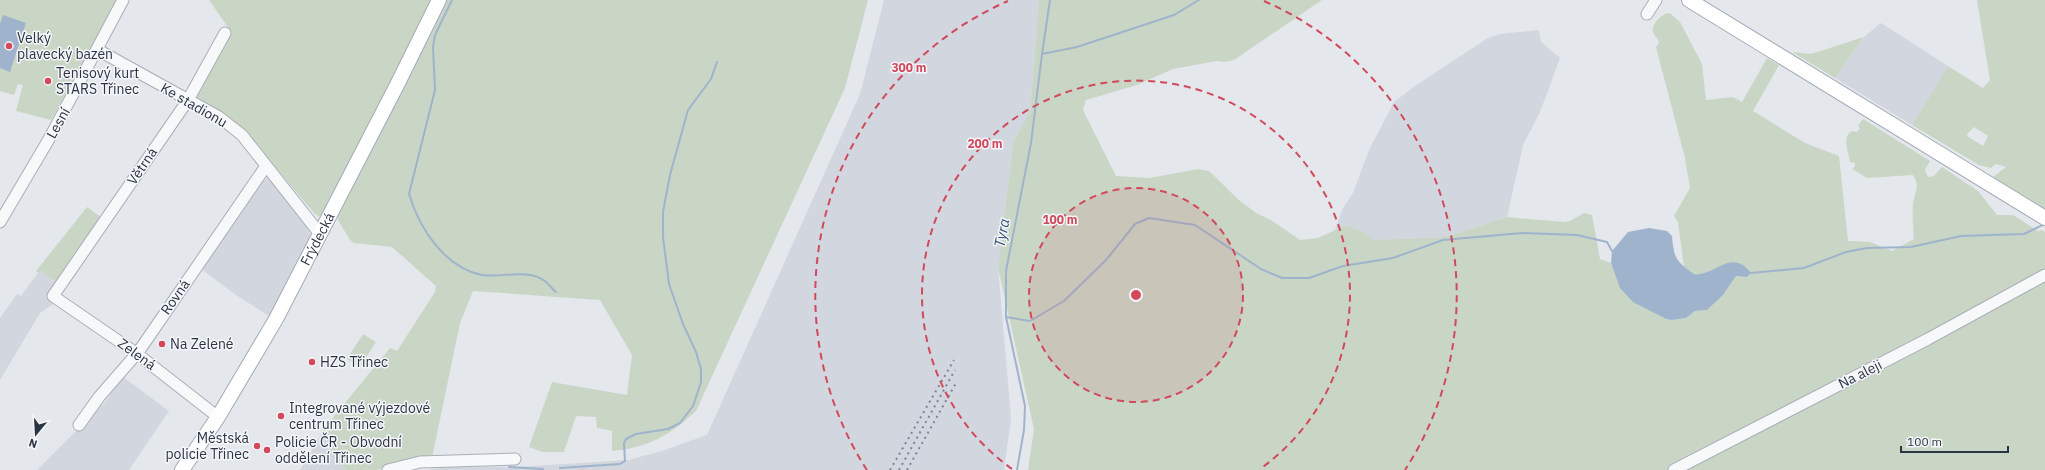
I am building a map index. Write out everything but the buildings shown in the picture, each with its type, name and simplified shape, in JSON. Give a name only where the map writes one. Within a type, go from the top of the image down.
[{"type":"main road","name":"Frýdecká","points":[[182,470],[218,416],[276,319],[397,86],[439,0]]},
{"type":"main road","points":[[1689,0],[2045,218]]},
{"type":"street","name":"Lesní","points":[[0,222],[49,139],[98,50],[123,0]]},
{"type":"street","points":[[1647,14],[1656,0]]},
{"type":"street","name":"Větrná","points":[[53,296],[188,100],[224,33]]},
{"type":"street","name":"Ke stadionu","points":[[98,50],[219,117],[242,135],[320,234]]},
{"type":"street","name":"Rovná","points":[[79,425],[99,397],[136,352],[266,166]]},
{"type":"street","name":"Na aleji","points":[[1674,470],[1928,339],[2045,275]]},
{"type":"street","name":"Zelená","points":[[53,296],[136,352],[218,416]]},
{"type":"street","points":[[388,470],[420,462],[515,459]]},
{"type":"shaded area","points":[[884,0],[1039,0],[1030,112],[1013,142],[998,267],[1011,418],[1004,470],[428,470],[445,467],[517,467],[628,460],[662,451],[707,435],[860,94]]},
{"type":"shaded area","points":[[1881,23],[1948,66],[1912,125],[1835,78],[1864,37]]},
{"type":"shaded area","points":[[1539,30],[1541,42],[1560,58],[1540,112],[1523,145],[1507,217],[1445,237],[1374,240],[1367,233],[1346,225],[1335,230],[1343,208],[1353,193],[1369,150],[1394,102],[1415,86],[1488,38],[1501,34]]},
{"type":"shaded area","points":[[270,177],[307,223],[311,239],[269,316],[236,295],[200,268],[258,184]]},
{"type":"shaded area","points":[[40,270],[56,282],[46,297],[55,303],[40,313],[0,380],[0,318],[17,294],[21,296]]},
{"type":"shaded area","points":[[123,377],[169,411],[129,470],[37,470],[105,402]]},
{"type":"shaded area","points":[[323,431],[351,470],[300,470]]},
{"type":"green space","points":[[0,0],[116,0],[108,19],[51,120],[16,111],[23,85],[18,84],[14,95],[0,91]]},
{"type":"green space","points":[[209,0],[433,0],[322,218],[315,214],[241,127],[196,96],[232,33]]},
{"type":"green space","points":[[445,0],[868,0],[845,88],[696,411],[677,427],[658,439],[637,447],[612,451],[612,431],[597,428],[596,417],[576,416],[564,452],[543,452],[529,447],[552,382],[627,395],[632,355],[600,300],[473,291],[460,323],[432,458],[413,460],[377,470],[345,470],[322,431],[390,348],[397,351],[435,292],[436,286],[392,247],[354,243],[350,240],[338,220],[338,216]]},
{"type":"green space","points":[[1039,0],[1322,0],[1234,60],[1225,62],[1217,61],[1173,69],[1137,85],[1086,100],[1083,110],[1116,176],[1150,178],[1198,169],[1209,171],[1239,200],[1256,213],[1271,220],[1300,240],[1318,238],[1346,225],[1367,233],[1374,240],[1445,237],[1507,217],[1565,222],[1570,221],[1584,213],[1592,215],[1600,259],[1611,263],[1615,274],[1656,314],[1672,320],[1686,318],[1695,311],[1707,310],[1723,295],[1736,276],[1694,274],[1684,267],[1678,222],[1674,216],[1690,188],[1685,158],[1656,47],[1659,43],[1653,31],[1654,25],[1658,19],[1666,13],[1671,14],[1680,22],[1702,64],[1706,100],[1733,97],[1742,102],[1767,58],[1779,65],[1753,111],[1805,143],[1839,156],[1848,241],[1870,242],[1892,251],[1914,239],[1913,208],[1917,183],[1913,175],[1867,178],[1852,169],[1855,166],[1855,163],[1850,162],[1846,140],[1849,133],[1852,131],[1857,132],[1860,128],[1858,126],[1863,119],[1930,161],[1925,170],[1928,177],[1934,176],[1942,167],[1978,191],[1997,215],[2013,215],[2038,231],[2042,230],[2045,232],[2045,470],[1028,470],[1034,429],[998,268],[1013,142],[1030,112]]},
{"type":"green space","points":[[1977,0],[2045,0],[2045,211],[1992,178],[2006,167],[1996,164],[1991,168],[1979,165],[1912,125],[1948,66],[1983,88],[1990,80]],"holes":[[[1974,127],[1988,136],[1983,146],[1967,136]]]},
{"type":"green space","points":[[1864,37],[1835,78],[1792,52],[1811,54]]},
{"type":"green space","points":[[87,207],[101,217],[56,282],[41,271],[39,273],[36,271]]},
{"type":"green space","points":[[363,334],[376,342],[360,367],[347,359]]},
{"type":"water","name":"Velký plavecký bazén","points":[[3,15],[26,23],[10,72],[0,68],[0,24]]},
{"type":"water","points":[[1649,228],[1667,231],[1672,236],[1677,259],[1683,266],[1694,274],[1702,274],[1730,263],[1737,263],[1744,266],[1751,273],[1747,277],[1736,276],[1723,295],[1707,310],[1695,311],[1686,318],[1672,320],[1666,319],[1633,302],[1620,288],[1611,263],[1612,251],[1628,232]]},
{"type":"waterway","points":[[452,0],[435,35],[433,47],[435,90],[409,194],[413,207],[419,220],[435,245],[456,264],[469,271],[482,275],[531,275],[545,281],[556,292]]},
{"type":"waterway","name":"Tyra","points":[[1017,470],[1024,430],[1025,406],[1006,317],[1006,271],[1031,143],[1050,0]]},
{"type":"waterway","points":[[1042,54],[1077,47],[1174,15],[1199,0]]},
{"type":"waterway","points":[[560,468],[620,464],[625,461],[624,443],[626,439],[636,434],[668,429],[680,423],[693,406],[701,382],[701,369],[696,352],[683,324],[669,284],[663,237],[663,212],[670,175],[688,110],[711,79],[717,62]]},
{"type":"waterway","points":[[1006,317],[1030,321],[1064,301],[1106,260],[1135,224],[1149,218],[1195,225],[1261,269],[1282,278],[1309,278],[1343,266],[1393,258],[1443,240],[1522,233],[1577,235],[1607,242],[1612,251]]},
{"type":"waterway","points":[[1751,273],[1804,268],[1846,252],[1867,248],[1911,247],[1961,236],[2024,234],[2045,224]]},
{"type":"waterway","points":[[509,467],[543,469]]},
{"type":"railway","points":[[890,470],[954,360]]},
{"type":"railway","points":[[899,470],[955,370]]},
{"type":"railway","points":[[907,470],[956,383]]},
{"type":"place","name":"Velký plavecký bazén","points":[[9,46]]},
{"type":"place","name":"Tenisový kurt STARS Třinec","points":[[48,81]]},
{"type":"place","name":"Na Zelené","points":[[162,344]]},
{"type":"place","name":"HZS Třinec","points":[[312,362]]},
{"type":"place","name":"Integrované výjezdové centrum Třinec","points":[[281,416]]},
{"type":"place","name":"Městská policie Třinec","points":[[257,446]]},
{"type":"place","name":"Policie ČR - Obvodní oddělení Třinec","points":[[267,450]]}]
